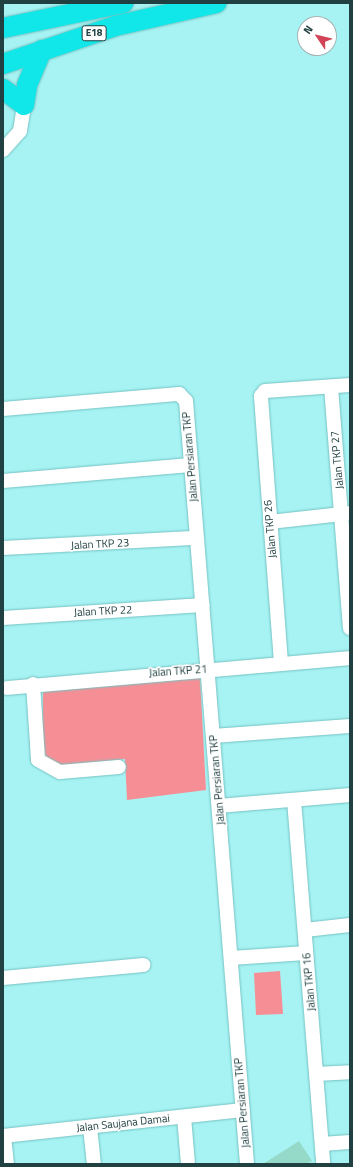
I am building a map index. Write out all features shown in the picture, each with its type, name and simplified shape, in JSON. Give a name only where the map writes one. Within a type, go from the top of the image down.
[{"type":"highway","name":"E18","points":[[3,28],[123,3]]},
{"type":"highway","name":"E18","points":[[3,64],[116,26],[216,3]]},
{"type":"highway","points":[[3,89],[24,105],[27,85],[42,50]]},
{"type":"street","points":[[3,150],[20,131],[24,105]]},
{"type":"street","points":[[331,386],[350,386]]},
{"type":"street","name":"Jalan TKP 26","points":[[281,663],[261,396],[265,391],[331,386]]},
{"type":"street","name":"Jalan TKP 27","points":[[331,386],[345,514],[350,628]]},
{"type":"street","name":"Jalan Persiaran TKP","points":[[3,408],[179,394],[184,396],[208,669],[247,1164]]},
{"type":"street","points":[[3,482],[190,465]]},
{"type":"street","points":[[270,522],[345,514]]},
{"type":"street","name":"Jalan TKP 23","points":[[3,548],[197,538]]},
{"type":"street","name":"Jalan TKP 22","points":[[3,618],[202,606]]},
{"type":"street","name":"Jalan TKP 21","points":[[7,688],[33,684],[350,658]]},
{"type":"street","points":[[33,684],[38,760],[60,772],[119,767]]},
{"type":"street","points":[[213,736],[350,726]]},
{"type":"street","points":[[219,806],[350,796]]},
{"type":"street","name":"Jalan TKP 16","points":[[294,800],[324,1164]]},
{"type":"street","points":[[305,930],[350,925]]},
{"type":"street","points":[[231,958],[306,953]]},
{"type":"street","points":[[3,978],[143,965]]},
{"type":"street","points":[[316,1074],[350,1072]]},
{"type":"street","name":"Jalan Saujana Damai","points":[[3,1136],[243,1110]]},
{"type":"street","points":[[184,1117],[188,1164]]},
{"type":"street","points":[[90,1127],[94,1164]]},
{"type":"street","points":[[3,1136],[6,1164]]},
{"type":"street","points":[[322,1144],[350,1142]]},
{"type":"shaded area","points":[[200,677],[206,790],[127,800],[125,759],[60,766],[42,755],[43,691]]},
{"type":"shaded area","points":[[280,971],[283,1014],[256,1015],[254,973]]},
{"type":"building","points":[[299,1141],[312,1161],[306,1164],[263,1164]]}]
